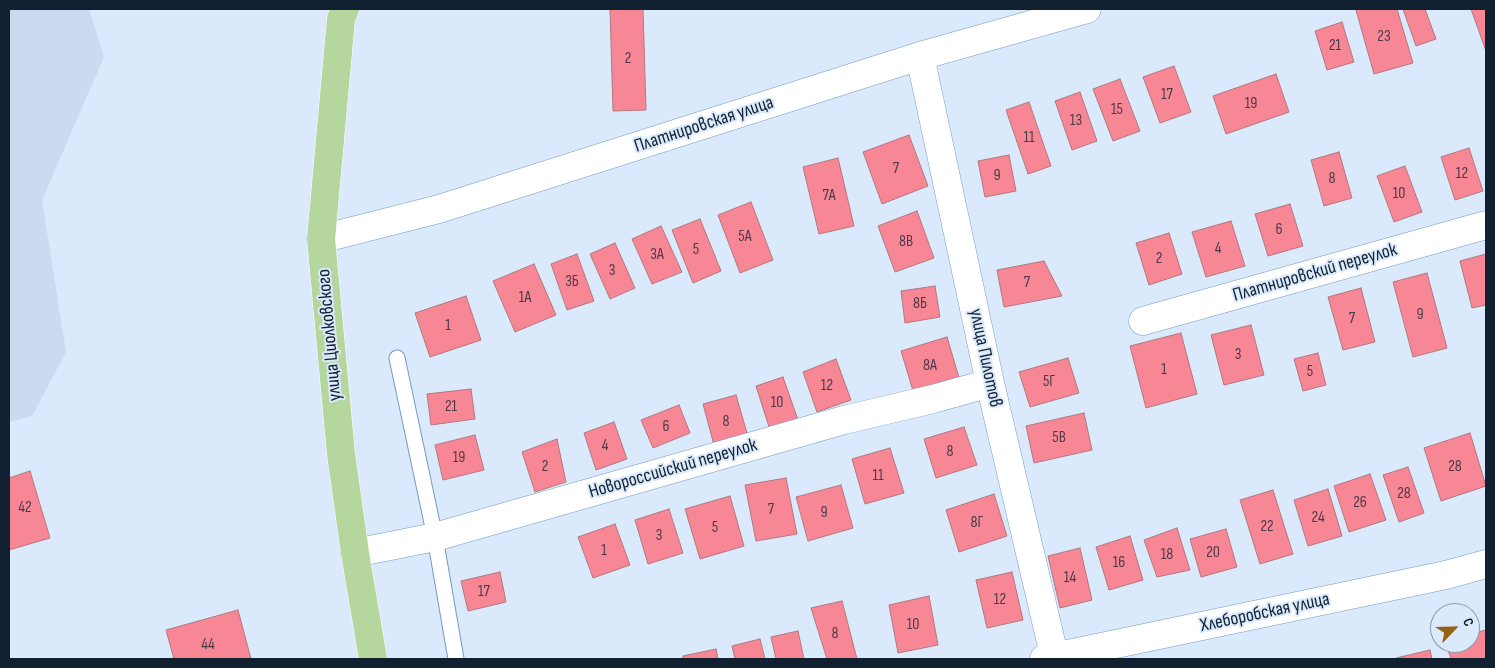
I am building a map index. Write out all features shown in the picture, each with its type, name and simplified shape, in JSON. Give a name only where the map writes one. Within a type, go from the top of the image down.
[{"type":"main road","name":"улица Циолковского","points":[[345,9],[342,19],[321,239],[341,454],[373,659]]},
{"type":"street","name":"Платнировская улица","points":[[321,239],[439,209],[920,56],[1087,9]]},
{"type":"street","name":"улица Пилотов","points":[[920,56],[1051,659]]},
{"type":"street","name":"Платнировский переулок","points":[[1144,321],[1486,225]]},
{"type":"street","name":"Новороссийский переулок","points":[[355,553],[435,537],[844,420],[933,399],[990,383]]},
{"type":"street","name":"Хлеборобская улица","points":[[1051,659],[1446,575],[1486,564]]},
{"type":"lane","points":[[397,358],[435,537],[456,659]]},
{"type":"shaded area","points":[[9,9],[89,9],[104,57],[42,200],[66,352],[32,416],[9,422]]},
{"type":"building","points":[[610,9],[643,9],[646,110],[613,111]]},
{"type":"building","points":[[1397,9],[1413,63],[1374,74],[1356,10]]},
{"type":"building","points":[[1403,9],[1425,9],[1436,39],[1416,46]]},
{"type":"building","points":[[1471,9],[1486,9],[1486,51]]},
{"type":"building","points":[[1342,22],[1354,62],[1327,70],[1315,31]]},
{"type":"building","points":[[1174,66],[1191,112],[1160,123],[1143,77]]},
{"type":"building","points":[[1276,74],[1289,112],[1226,134],[1213,96]]},
{"type":"building","points":[[1120,79],[1140,131],[1113,141],[1093,89]]},
{"type":"building","points":[[1080,92],[1097,141],[1072,150],[1055,101]]},
{"type":"building","points":[[1029,102],[1051,166],[1028,174],[1006,110]]},
{"type":"building","points":[[909,135],[928,186],[882,204],[863,152]]},
{"type":"building","points":[[1469,148],[1483,191],[1455,200],[1441,157]]},
{"type":"building","points":[[1339,152],[1352,198],[1324,206],[1311,160]]},
{"type":"building","points":[[1009,155],[1016,191],[985,197],[978,161]]},
{"type":"building","points":[[838,158],[854,226],[819,234],[803,167]]},
{"type":"building","points":[[1405,166],[1422,212],[1394,222],[1377,176]]},
{"type":"building","points":[[751,202],[773,260],[740,273],[718,215]]},
{"type":"building","points":[[1290,204],[1303,246],[1268,256],[1255,214]]},
{"type":"building","points":[[917,211],[934,258],[895,272],[878,226]]},
{"type":"building","points":[[700,219],[721,271],[693,283],[672,230]]},
{"type":"building","points":[[1231,221],[1245,266],[1206,277],[1192,232]]},
{"type":"building","points":[[661,226],[682,272],[652,284],[632,239]]},
{"type":"building","points":[[1169,233],[1182,274],[1149,285],[1136,243]]},
{"type":"building","points":[[615,243],[635,288],[610,299],[590,254]]},
{"type":"building","points":[[577,254],[594,301],[567,310],[551,264]]},
{"type":"building","points":[[1486,254],[1486,305],[1472,308],[1460,261]]},
{"type":"building","points":[[1044,261],[1062,296],[1004,307],[997,270]]},
{"type":"building","points":[[534,264],[556,315],[515,332],[493,281]]},
{"type":"building","points":[[1427,273],[1447,348],[1413,357],[1393,282]]},
{"type":"building","points":[[935,286],[940,317],[905,323],[901,291]]},
{"type":"building","points":[[1361,288],[1375,342],[1343,350],[1328,297]]},
{"type":"building","points":[[466,296],[481,340],[430,357],[415,313]]},
{"type":"building","points":[[1251,325],[1264,375],[1224,385],[1211,335]]},
{"type":"building","points":[[1181,333],[1197,394],[1146,408],[1130,346]]},
{"type":"building","points":[[947,337],[960,381],[914,394],[901,351]]},
{"type":"building","points":[[1318,353],[1326,385],[1303,391],[1294,359]]},
{"type":"building","points":[[1068,358],[1079,393],[1030,407],[1019,372]]},
{"type":"building","points":[[836,359],[851,400],[817,412],[803,372]]},
{"type":"building","points":[[783,377],[798,420],[770,430],[756,386]]},
{"type":"building","points":[[471,389],[475,419],[431,425],[427,394]]},
{"type":"building","points":[[736,395],[749,440],[715,449],[703,404]]},
{"type":"building","points":[[679,405],[690,433],[653,448],[641,420]]},
{"type":"building","points":[[1084,413],[1092,450],[1034,463],[1026,426]]},
{"type":"building","points":[[614,422],[627,459],[596,470],[584,433]]},
{"type":"building","points":[[964,427],[977,465],[936,478],[924,439]]},
{"type":"building","points":[[1470,433],[1486,486],[1441,501],[1424,448]]},
{"type":"building","points":[[475,435],[484,470],[443,480],[435,445]]},
{"type":"building","points":[[557,439],[566,482],[535,492],[522,452]]},
{"type":"building","points":[[890,448],[904,493],[865,504],[852,459]]},
{"type":"building","points":[[1408,467],[1424,513],[1399,522],[1383,475]]},
{"type":"building","points":[[30,471],[50,538],[9,550],[9,478]]},
{"type":"building","points":[[1370,474],[1386,520],[1349,532],[1334,486]]},
{"type":"building","points":[[786,478],[797,534],[756,541],[745,485]]},
{"type":"building","points":[[841,485],[853,528],[808,541],[796,497]]},
{"type":"building","points":[[1328,489],[1342,536],[1308,546],[1294,500]]},
{"type":"building","points":[[1273,490],[1293,554],[1260,564],[1240,500]]},
{"type":"building","points":[[994,494],[1007,536],[959,552],[946,510]]},
{"type":"building","points":[[730,496],[744,546],[700,559],[685,509]]},
{"type":"building","points":[[669,509],[683,553],[648,564],[635,520]]},
{"type":"building","points":[[615,524],[630,565],[593,578],[578,537]]},
{"type":"building","points":[[1177,528],[1190,570],[1157,577],[1144,540]]},
{"type":"building","points":[[1226,529],[1237,567],[1201,577],[1190,539]]},
{"type":"building","points":[[1130,536],[1143,580],[1109,590],[1096,547]]},
{"type":"building","points":[[1080,548],[1092,600],[1060,608],[1048,556]]},
{"type":"building","points":[[500,572],[506,602],[468,611],[461,581]]},
{"type":"building","points":[[1012,572],[1023,620],[987,628],[976,580]]},
{"type":"building","points":[[929,596],[938,645],[898,653],[889,605]]},
{"type":"building","points":[[842,601],[857,659],[827,659],[811,608]]},
{"type":"building","points":[[238,610],[251,659],[174,659],[166,630]]},
{"type":"building","points":[[1486,630],[1486,659],[1451,659],[1449,653],[1480,653],[1480,632]]},
{"type":"building","points":[[798,631],[804,659],[776,659],[771,637]]},
{"type":"building","points":[[760,639],[765,659],[735,659],[732,646]]},
{"type":"building","points":[[716,649],[718,659],[683,659],[683,656]]},
{"type":"building","points":[[1430,650],[1432,659],[1397,659]]}]
